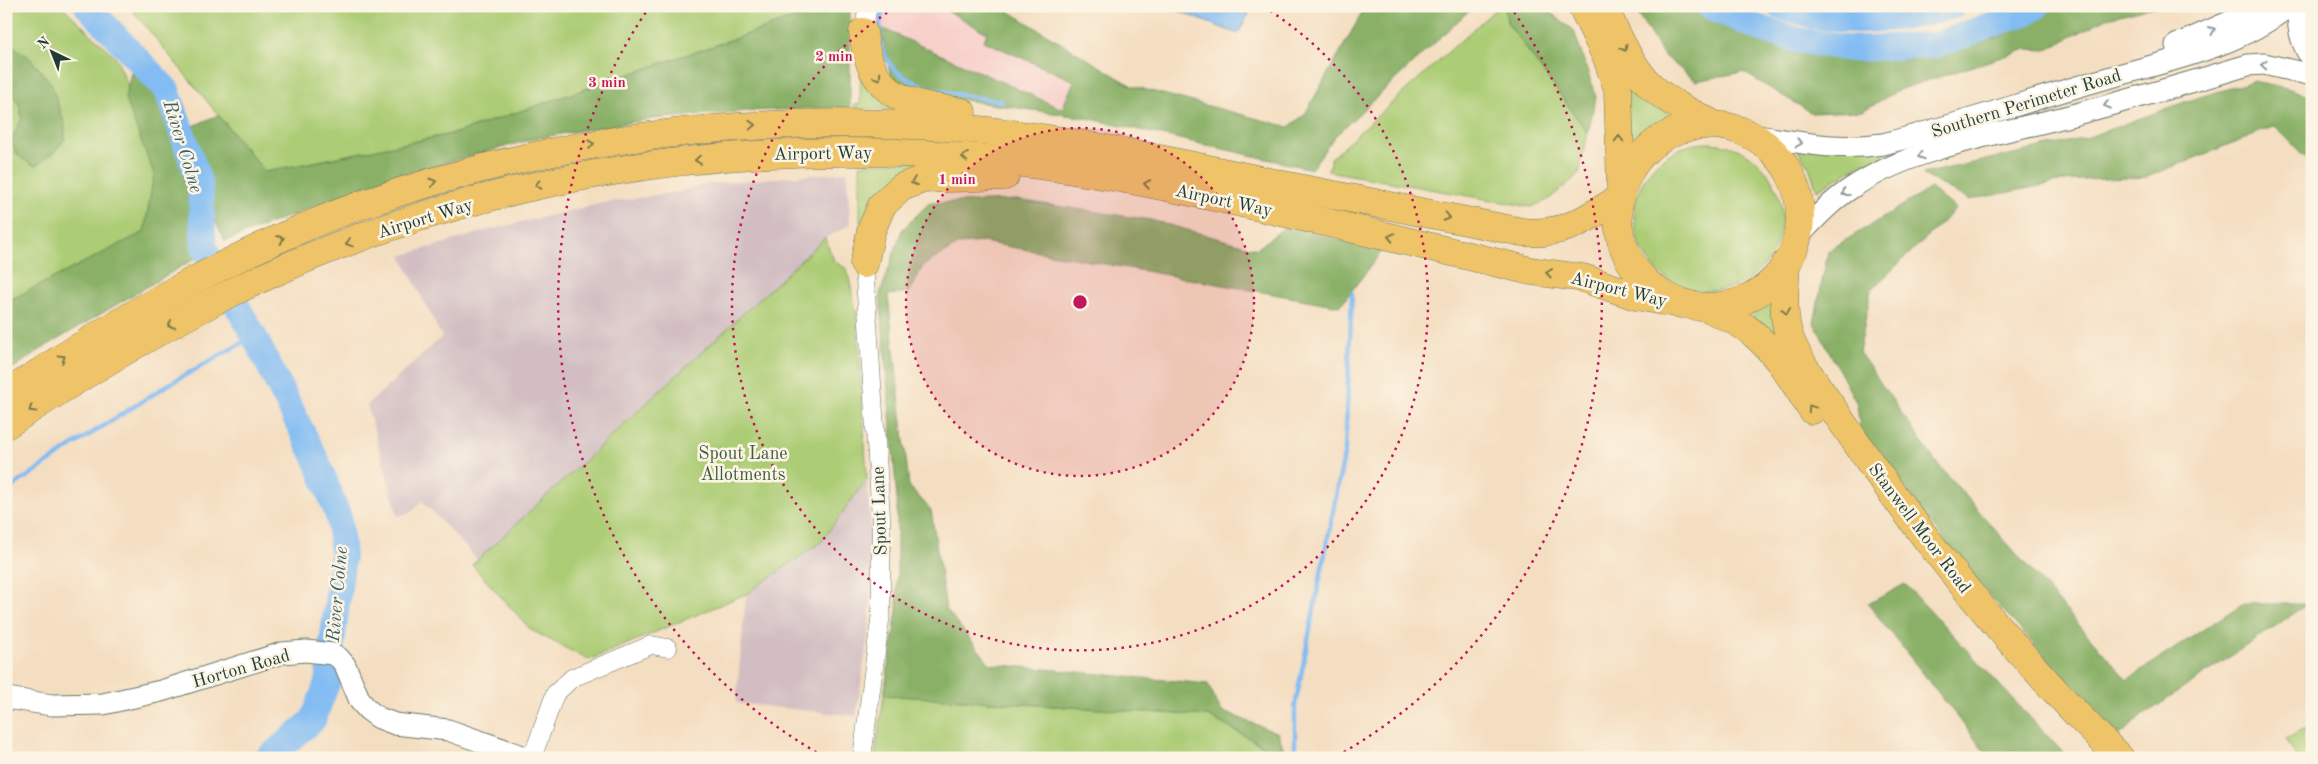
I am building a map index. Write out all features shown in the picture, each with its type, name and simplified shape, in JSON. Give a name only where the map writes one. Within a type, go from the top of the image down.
[{"type":"main road","points":[[1582,6],[1607,58],[1618,90],[1619,194],[1616,227],[1618,240],[1624,254],[1635,269],[1658,291],[1693,306],[1730,305],[1744,299],[1771,281],[1786,264],[1797,238],[1802,216],[1799,192],[1780,158],[1751,135],[1734,128],[1711,123],[1687,111],[1651,86],[1629,56],[1603,6]]},
{"type":"main road","points":[[865,19],[866,55],[887,88],[907,102],[1044,124],[1115,150]]},
{"type":"main road","name":"Airport Way","points":[[6,394],[90,342],[200,278],[237,259],[362,205],[527,156],[647,135],[781,123],[885,123],[1002,133],[1115,150],[1539,234],[1561,230],[1577,224],[1619,194]]},
{"type":"main road","points":[[1619,194],[1638,164],[1662,140],[1684,130],[1711,123]]},
{"type":"main road","name":"Airport Way","points":[[6,425],[127,349],[214,302],[338,246],[460,206],[520,189],[632,168],[766,154],[836,151],[922,154],[1066,169],[1210,195],[1531,271],[1583,278],[1636,296],[1693,306]]},
{"type":"main road","points":[[864,264],[871,232],[882,205],[902,187],[923,179],[993,176],[1034,178],[1066,169]]},
{"type":"main road","name":"Stanwell Moor Road","points":[[1786,264],[1785,304],[1788,332],[1799,357],[1857,443],[1897,500],[1960,582],[2040,673],[2120,758]]},
{"type":"main road","name":"Stanwell Moor Road","points":[[1693,306],[1728,318],[1755,335],[1772,354],[1881,507],[1947,591],[2020,676],[2096,758]]},
{"type":"street","points":[[2104,79],[2145,56],[2231,21],[2256,6]]},
{"type":"street","name":"Southern Perimeter Road","points":[[1751,135],[1832,147],[1854,148],[1882,144],[2156,65],[2237,38],[2266,23],[2289,6]]},
{"type":"street","points":[[2299,6],[2297,17],[2300,38],[2312,60]]},
{"type":"street","name":"Southern Perimeter Road","points":[[1797,238],[1820,213],[1853,187],[1887,169],[1934,151],[2072,115],[2248,65],[2264,64],[2312,74]]},
{"type":"street","name":"Spout Lane","points":[[862,758],[881,613],[881,517],[864,264]]},
{"type":"street","points":[[532,758],[555,694],[572,678],[651,645],[668,648]]},
{"type":"street","name":"Horton Road","points":[[6,698],[52,705],[103,704],[161,691],[282,653],[306,651],[333,654],[345,665],[360,701],[379,718],[395,724],[448,730],[528,758]]},
{"type":"shaded area","points":[[888,6],[939,6],[987,33],[985,41],[1074,81],[1062,109],[881,28]]},
{"type":"shaded area","points":[[847,172],[850,225],[825,238],[478,560],[422,501],[411,512],[398,516],[367,405],[442,337],[401,256],[492,229],[603,203],[678,192],[707,184]]},
{"type":"shaded area","points":[[867,479],[872,548],[869,631],[856,716],[736,703],[746,594],[821,542]]},
{"type":"green space","points":[[6,6],[62,6],[117,59],[189,240],[6,352]]},
{"type":"green space","points":[[129,6],[812,6],[813,12],[456,133],[265,172]]},
{"type":"green space","points":[[812,6],[850,6],[850,107],[748,111],[651,119],[537,138],[388,178],[225,241],[208,206],[193,126],[218,115],[265,172],[456,133],[813,12]]},
{"type":"green space","points":[[939,6],[1000,6],[1132,86],[1289,127],[1305,114],[1366,6],[1474,6],[1335,136],[1311,169],[1087,118],[937,96],[891,79],[881,28],[1062,109],[1074,81],[984,41],[987,33]]},
{"type":"green space","points":[[1499,6],[1505,6],[1507,22],[1588,133],[1579,174],[1548,200],[1531,207],[1328,171],[1331,158]]},
{"type":"green space","points":[[1505,6],[1542,6],[1574,31],[1596,97],[1588,133],[1507,22]]},
{"type":"green space","points":[[1633,6],[1694,6],[1733,31],[1808,50],[1907,60],[2001,36],[2057,6],[2157,6],[2107,18],[2046,50],[2027,49],[1901,89],[1862,111],[1812,113],[1743,72],[1696,81],[1664,56]]},
{"type":"green space","points":[[1614,39],[1669,114],[1668,117],[1646,132],[1632,147]]},
{"type":"green space","points":[[6,41],[29,57],[51,83],[65,125],[65,139],[53,153],[36,166],[26,162],[19,156],[14,150],[11,140],[22,118],[19,104],[6,88]]},
{"type":"green space","points":[[861,50],[927,112],[854,108],[854,105],[860,104]]},
{"type":"green space","points":[[131,72],[158,91],[184,173],[201,255],[43,348],[6,373],[6,302],[144,232],[154,174],[125,99]]},
{"type":"green space","points":[[2254,81],[2290,89],[2312,97],[2312,164],[2275,126],[2147,177],[2064,181],[1969,200],[1922,174],[2086,138],[2193,99]]},
{"type":"green space","points":[[1999,117],[2002,126],[1930,143],[1860,165],[1817,190],[1809,167],[1798,151]]},
{"type":"green space","points":[[1708,143],[1722,144],[1736,149],[1749,155],[1760,165],[1770,176],[1776,189],[1781,203],[1781,231],[1776,245],[1770,258],[1760,269],[1749,279],[1736,285],[1722,290],[1708,291],[1694,290],[1680,285],[1667,279],[1656,269],[1646,258],[1640,245],[1635,231],[1634,217],[1635,203],[1640,189],[1646,176],[1656,165],[1667,155],[1680,149],[1694,144]]},
{"type":"green space","points":[[924,161],[860,223],[860,164]]},
{"type":"green space","points":[[1931,188],[1956,209],[1871,290],[1859,352],[1935,461],[2127,680],[2242,604],[2308,604],[2135,721],[2118,737],[1970,574],[1860,431],[1857,404],[1814,323],[1828,251]]},
{"type":"green space","points":[[1017,200],[1151,220],[1257,249],[1286,226],[1382,251],[1340,306],[983,242],[959,244],[923,266],[909,292],[888,295],[909,486],[931,510],[946,609],[990,664],[1208,684],[1221,711],[1278,733],[1287,758],[1208,716],[884,695],[897,611],[897,500],[880,294],[902,230],[929,203]]},
{"type":"green space","name":"Spout Lane Allotments","points":[[825,238],[834,261],[847,269],[857,316],[867,479],[821,542],[746,594],[589,660],[531,630],[472,565]]},
{"type":"green space","points":[[1771,294],[1778,346],[1748,311]]},
{"type":"green space","points":[[1905,584],[2068,758],[1990,758],[1868,604]]},
{"type":"green space","points":[[884,695],[1208,716],[1285,758],[892,758],[875,756]]},
{"type":"green space","points":[[2312,725],[2312,758],[2297,758],[2286,739]]},
{"type":"water","points":[[1165,6],[1253,6],[1238,34]]},
{"type":"waterway","name":"River Colne","points":[[87,6],[167,90],[200,184],[204,247],[254,336],[317,461],[339,518],[343,556],[327,683],[313,720],[268,758]]},
{"type":"waterway","points":[[884,6],[880,34],[884,55],[895,70],[912,81],[932,88],[1002,102]]},
{"type":"waterway","points":[[1709,6],[1753,26],[1797,40],[1851,49],[1936,45],[2027,12],[2037,6]]},
{"type":"waterway","points":[[1779,6],[1820,17],[1853,20],[1904,17],[1953,6]]},
{"type":"waterway","points":[[1295,758],[1295,706],[1345,450],[1352,293]]},
{"type":"waterway","name":"River Colne","points":[[6,491],[166,386],[254,336]]}]
